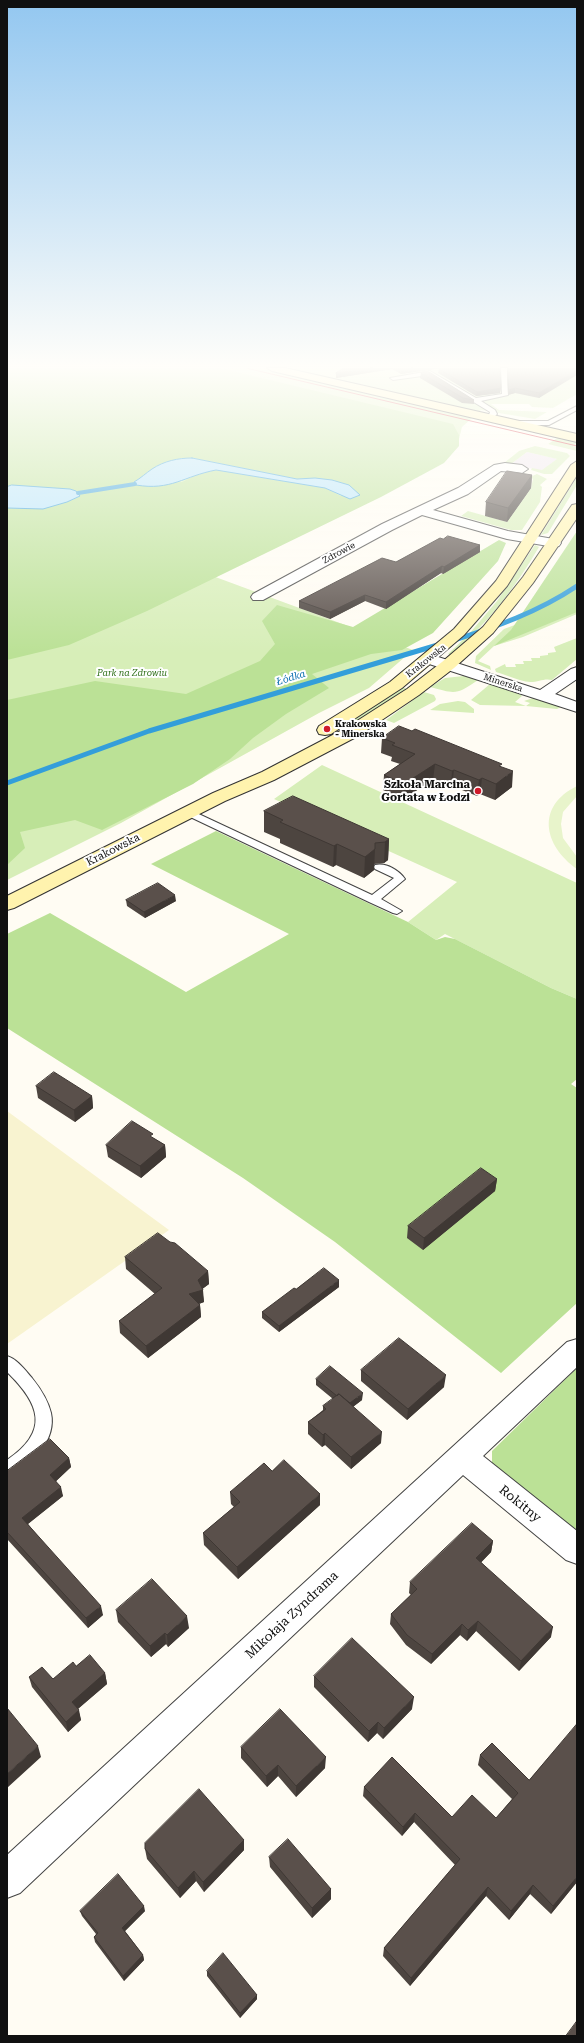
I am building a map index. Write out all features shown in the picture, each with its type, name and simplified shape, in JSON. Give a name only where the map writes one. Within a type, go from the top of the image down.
[{"type":"main road","name":"Krakowska","points":[[219,797],[256,769],[362,707],[396,685],[433,656],[459,632],[502,583],[577,466]]},
{"type":"main road","name":"Krakowska","points":[[7,904],[188,812],[268,776],[352,732],[389,709],[448,665],[476,641],[497,619],[554,543],[577,508]]},
{"type":"street","name":"Zdrowie","points":[[258,597],[421,511],[468,488],[498,468],[522,469]]},
{"type":"street","points":[[421,511],[507,535],[554,543]]},
{"type":"street","name":"Minerska","points":[[433,656],[448,665],[577,707]]},
{"type":"street","points":[[542,696],[577,672]]},
{"type":"street","name":"Mikołaja Zyndrama","points":[[7,1880],[577,1350]]},
{"type":"street","name":"Rokitny","points":[[463,1457],[577,1550]]},
{"type":"lane","points":[[188,812],[397,911]]},
{"type":"lane","points":[[373,900],[400,879],[396,874],[379,867]]},
{"type":"lane","points":[[7,1362],[29,1385],[36,1395],[41,1403],[44,1418],[40,1437],[31,1451],[7,1469]]},
{"type":"shaded area","points":[[512,463],[552,463],[542,471]]},
{"type":"shaded area","points":[[7,1111],[169,1230],[7,1344]]},
{"type":"green space","name":"Park na Zdrowiu","points":[[7,463],[425,463],[210,575],[413,650],[369,688],[319,713],[121,823],[7,880]]},
{"type":"green space","points":[[7,463],[165,463],[134,482],[136,485],[182,482],[200,473],[216,470],[325,488],[341,496],[349,485],[315,478],[297,479],[219,463],[443,463],[381,497],[147,611],[69,645],[7,660],[7,508],[45,508],[62,504],[80,496],[76,491],[70,489],[7,487]]},
{"type":"green space","points":[[551,463],[563,463],[552,474],[544,474],[531,470],[532,468],[542,470]]},
{"type":"green space","points":[[537,474],[547,479],[540,485],[542,487],[540,502],[522,530],[511,530],[461,516],[468,511],[507,522],[531,488],[533,479],[530,477]]},
{"type":"green space","points":[[577,477],[577,485],[548,533],[541,535]]},
{"type":"green space","points":[[577,531],[577,612],[494,646],[511,630]]},
{"type":"green space","points":[[499,540],[506,543],[498,561],[433,633],[402,650],[371,654],[312,674],[329,688],[286,714],[253,738],[230,759],[193,784],[102,830],[75,820],[20,832],[25,848],[7,865],[7,700],[95,681],[186,694],[260,661],[275,644],[262,621],[277,605],[353,627]]},
{"type":"green space","points":[[535,545],[539,547],[520,577],[499,605],[476,631],[450,655],[448,654],[469,634],[497,601]]},
{"type":"green space","points":[[577,590],[577,614],[523,637],[494,646],[478,661],[490,666],[491,670],[475,663],[476,656],[504,629],[528,620]]},
{"type":"green space","points":[[577,638],[577,659],[552,680],[546,679],[530,682],[496,672],[495,669],[505,664],[506,667],[516,667],[515,664],[524,664],[523,661],[532,661],[531,658],[540,658],[540,656],[548,655],[548,653],[556,652],[554,647]]},
{"type":"green space","points":[[464,676],[478,680],[456,692],[430,687],[445,678]]},
{"type":"green space","points":[[490,684],[520,694],[522,696],[515,702],[526,706],[480,705],[471,700]]},
{"type":"green space","points":[[402,687],[407,689],[342,730],[339,729]]},
{"type":"green space","points":[[424,692],[434,695],[436,699],[435,701],[394,723],[386,720]]},
{"type":"green space","points":[[533,698],[563,706],[557,709],[526,706],[530,703],[524,701]]},
{"type":"green space","points":[[458,701],[465,702],[474,709],[474,713],[430,710],[440,704]]},
{"type":"green space","points":[[322,765],[577,883],[577,999],[551,988],[445,934],[436,940],[408,922],[457,882],[274,799]]},
{"type":"green space","points":[[577,786],[577,796],[563,812],[561,824],[563,838],[577,857],[577,869],[557,849],[551,837],[549,826],[550,815],[555,804],[564,794]]},
{"type":"green space","points":[[216,831],[408,922],[436,940],[445,937],[455,939],[551,988],[577,999],[577,1079],[571,1084],[577,1088],[577,1303],[501,1373],[335,1242],[243,1178],[7,1028],[7,934],[50,913],[186,992],[289,934],[151,864]]},
{"type":"green space","points":[[577,1368],[577,1533],[492,1463],[492,1451]]},
{"type":"water","points":[[219,463],[297,479],[315,478],[332,480],[349,485],[360,495],[350,499],[325,488],[216,470],[159,486],[136,485],[134,482],[161,464]]},
{"type":"water","points":[[12,485],[70,489],[76,491],[80,496],[67,502],[43,509],[7,508],[7,487]]},
{"type":"building","points":[[507,471],[532,475],[508,508],[486,502]]},
{"type":"building","points":[[448,536],[480,545],[444,567],[442,566],[386,602],[365,595],[330,612],[299,601],[382,558],[396,562],[440,538],[443,539]]},
{"type":"building","points":[[399,726],[412,731],[415,729],[502,764],[499,766],[513,771],[496,784],[482,778],[479,780],[435,764],[404,784],[384,775],[415,754],[392,745],[395,743],[382,738]]},
{"type":"building","points":[[293,796],[389,839],[385,842],[375,843],[375,849],[365,857],[337,844],[334,846],[280,822],[283,820],[264,811]]},
{"type":"building","points":[[158,883],[175,895],[144,912],[126,900]]},
{"type":"building","points":[[54,1072],[92,1096],[74,1110],[36,1086]]},
{"type":"building","points":[[132,1121],[153,1134],[150,1136],[165,1145],[140,1166],[106,1145]]},
{"type":"building","points":[[481,1168],[497,1179],[424,1238],[408,1226]]},
{"type":"building","points":[[158,1233],[170,1242],[175,1243],[208,1271],[198,1280],[203,1290],[189,1294],[200,1305],[146,1346],[119,1321],[162,1288],[125,1257]]},
{"type":"building","points":[[324,1268],[339,1280],[279,1326],[262,1312],[294,1288],[296,1289]]},
{"type":"building","points":[[399,1338],[446,1375],[408,1409],[361,1370]]},
{"type":"building","points":[[330,1366],[363,1393],[350,1403],[339,1394],[337,1396],[316,1379]]},
{"type":"building","points":[[339,1394],[382,1432],[351,1457],[325,1433],[323,1435],[308,1422],[326,1409],[323,1406]]},
{"type":"building","points":[[50,1439],[69,1458],[50,1475],[61,1487],[22,1518],[101,1606],[86,1618],[7,1532],[7,1471]]},
{"type":"building","points":[[284,1460],[320,1494],[237,1567],[203,1533],[240,1502],[230,1492],[264,1463],[272,1471]]},
{"type":"building","points":[[472,1523],[493,1541],[476,1558],[553,1627],[521,1661],[478,1621],[468,1630],[462,1624],[432,1654],[407,1635],[391,1614],[417,1589],[410,1582]]},
{"type":"building","points":[[152,1579],[187,1616],[167,1635],[165,1633],[150,1646],[116,1610]]},
{"type":"building","points":[[352,1638],[414,1697],[384,1728],[378,1722],[369,1731],[314,1676]]},
{"type":"building","points":[[90,1655],[105,1673],[72,1702],[79,1710],[66,1722],[29,1677],[42,1667],[53,1679],[73,1662],[76,1666]]},
{"type":"building","points":[[7,1708],[38,1746],[7,1774]]},
{"type":"building","points":[[280,1709],[326,1757],[296,1786],[278,1765],[266,1776],[241,1747]]},
{"type":"building","points":[[577,1724],[577,1877],[553,1906],[533,1885],[511,1911],[488,1887],[411,1978],[384,1948],[460,1859],[415,1813],[403,1827],[364,1787],[392,1757],[452,1817],[472,1795],[496,1818],[518,1793],[480,1755],[492,1743],[529,1780]]},
{"type":"building","points":[[199,1789],[244,1840],[203,1882],[194,1871],[178,1888],[145,1849],[145,1843]]},
{"type":"building","points":[[288,1839],[331,1889],[312,1908],[269,1857]]},
{"type":"building","points":[[118,1874],[144,1906],[122,1928],[143,1955],[123,1976],[94,1937],[98,1933],[80,1911]]},
{"type":"building","points":[[223,1953],[257,1995],[240,2013],[207,1971]]},
{"type":"building","points":[[577,2021],[577,2036],[566,2036]]},
{"type":"waterway","points":[[78,493],[135,484]]},
{"type":"waterway","name":"Łódka","points":[[451,641],[516,618],[547,604],[577,586]]},
{"type":"waterway","name":"Łódka","points":[[7,783],[149,731],[441,644]]},
{"type":"place","name":"Krakowska - Minerska","points":[[327,729]]},
{"type":"place","name":"Szkoła Marcina Gortata w Łodzi","points":[[478,791]]}]
